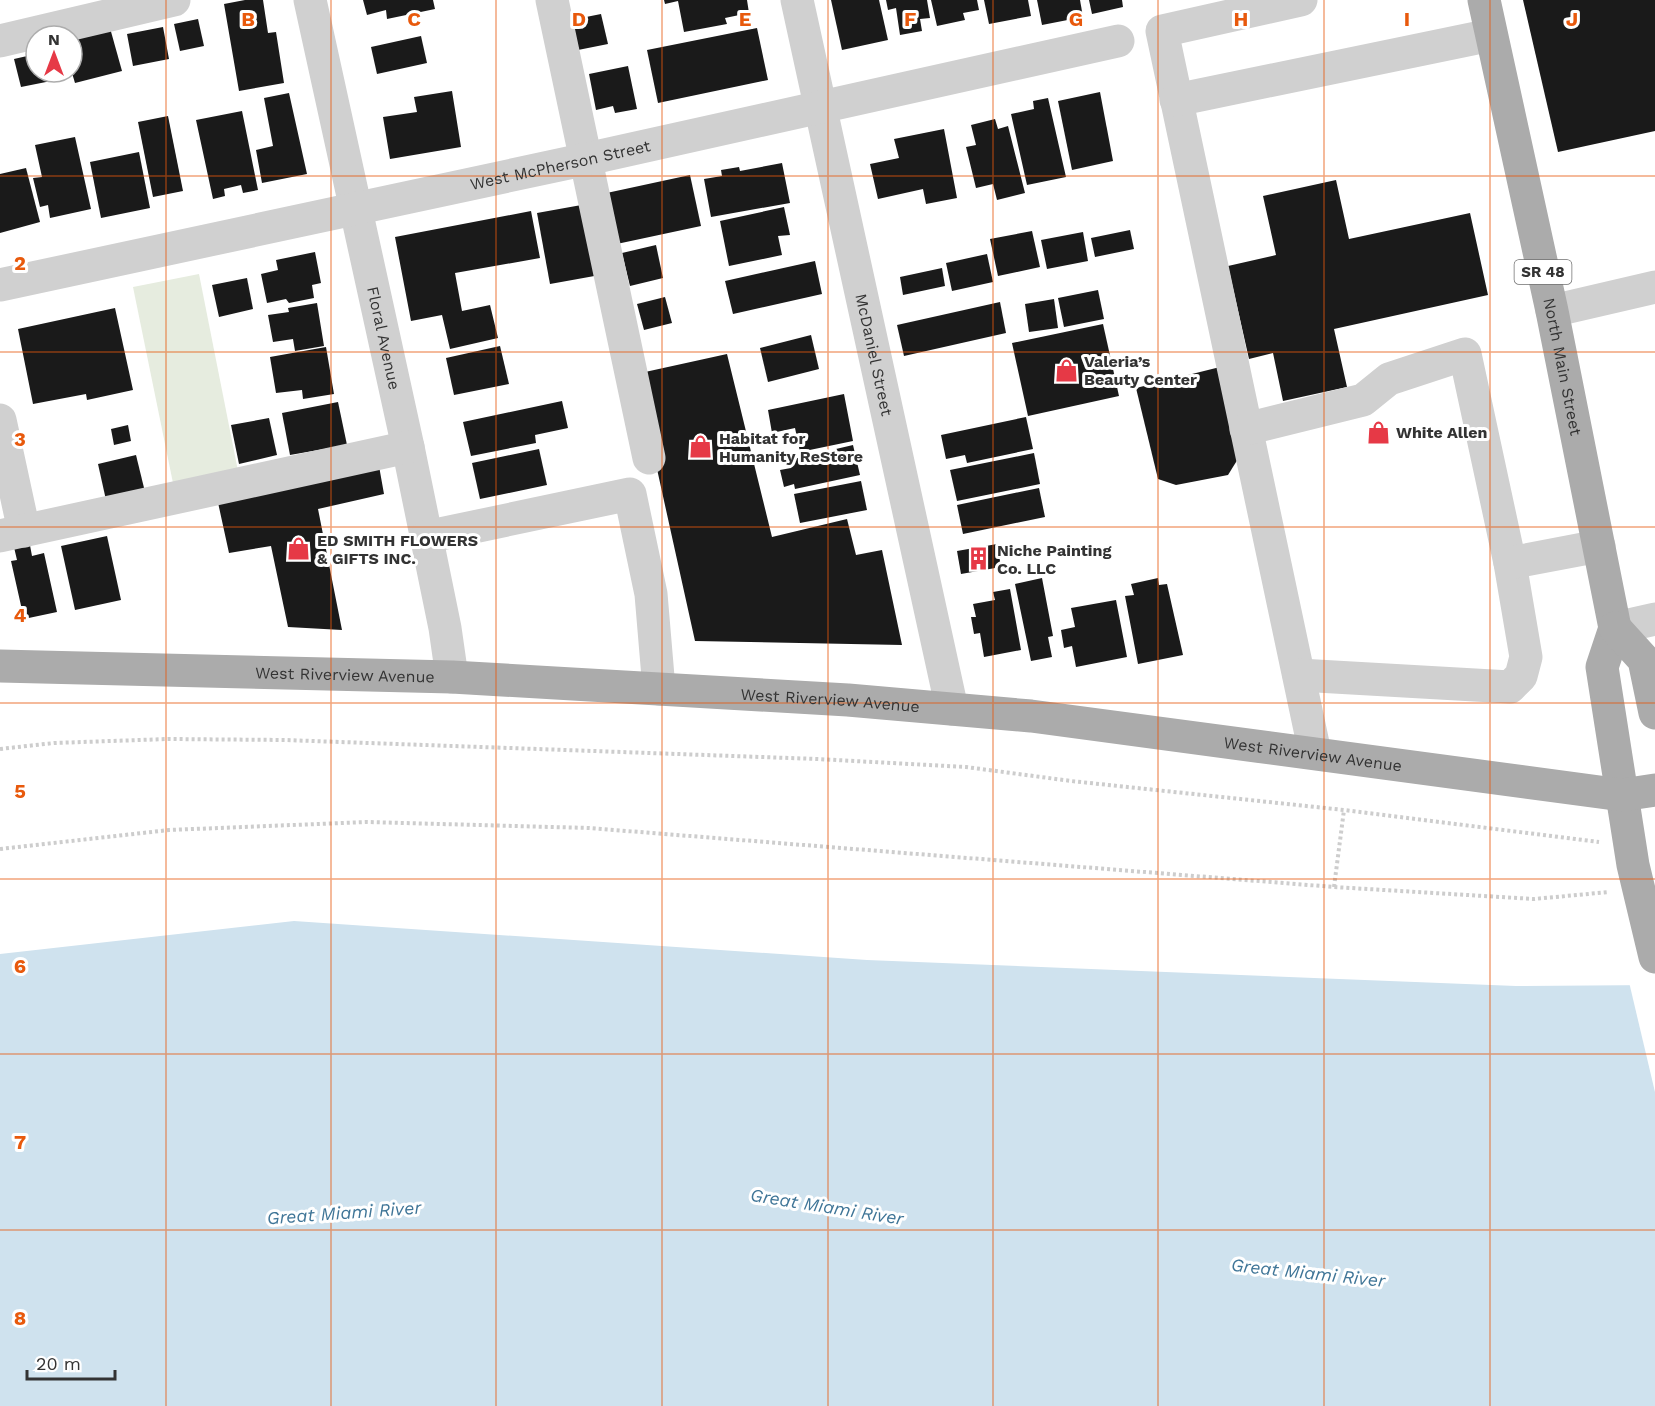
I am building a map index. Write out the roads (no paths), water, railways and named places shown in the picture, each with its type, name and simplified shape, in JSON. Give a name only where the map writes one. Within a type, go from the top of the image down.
[{"type":"main road","name":"North Main Street","points":[[1484,0],[1552,311],[1616,628],[1644,660],[1655,713]]},
{"type":"main road","points":[[1616,628],[1602,667],[1633,865],[1655,957]]},
{"type":"main road","name":"West Riverview Avenue","points":[[0,666],[452,677],[848,700],[1031,716],[1622,795],[1655,790]]},
{"type":"street","points":[[0,41],[174,0]]},
{"type":"street","name":"Floral Avenue","points":[[310,0],[408,447],[445,628],[452,677]]},
{"type":"street","points":[[552,0],[649,458]]},
{"type":"street","name":"McDaniel Street","points":[[797,0],[952,709]]},
{"type":"street","points":[[1301,0],[1162,31],[1316,753]]},
{"type":"street","points":[[1176,100],[1491,35]]},
{"type":"street","name":"West McPherson Street","points":[[0,285],[587,159],[1118,41]]},
{"type":"street","points":[[1552,311],[1655,287]]},
{"type":"street","points":[[1246,429],[1363,400],[1389,379],[1465,354],[1510,563],[1526,657],[1521,676],[1510,687],[1299,675]]},
{"type":"street","points":[[0,420],[12,534],[408,447]]},
{"type":"street","points":[[426,537],[630,494],[651,594],[659,689]]},
{"type":"street","points":[[1510,563],[1599,546]]},
{"type":"street","points":[[1616,628],[1655,619]]},
{"type":"water","name":"Great Miami River","points":[[294,921],[867,960],[1516,986],[1655,985],[1655,1406],[0,1406],[0,954]]},
{"type":"place","name":"Valeria’s Beauty Center","points":[[1066,370]]},
{"type":"place","name":"White Allen","points":[[1378,432]]},
{"type":"place","name":"Habitat for Humanity ReStore","points":[[701,447]]},
{"type":"place","name":"ED SMITH FLOWERS & GIFTS INC.","points":[[299,549]]},
{"type":"place","name":"Niche Painting Co. LLC","points":[[979,559]]}]
